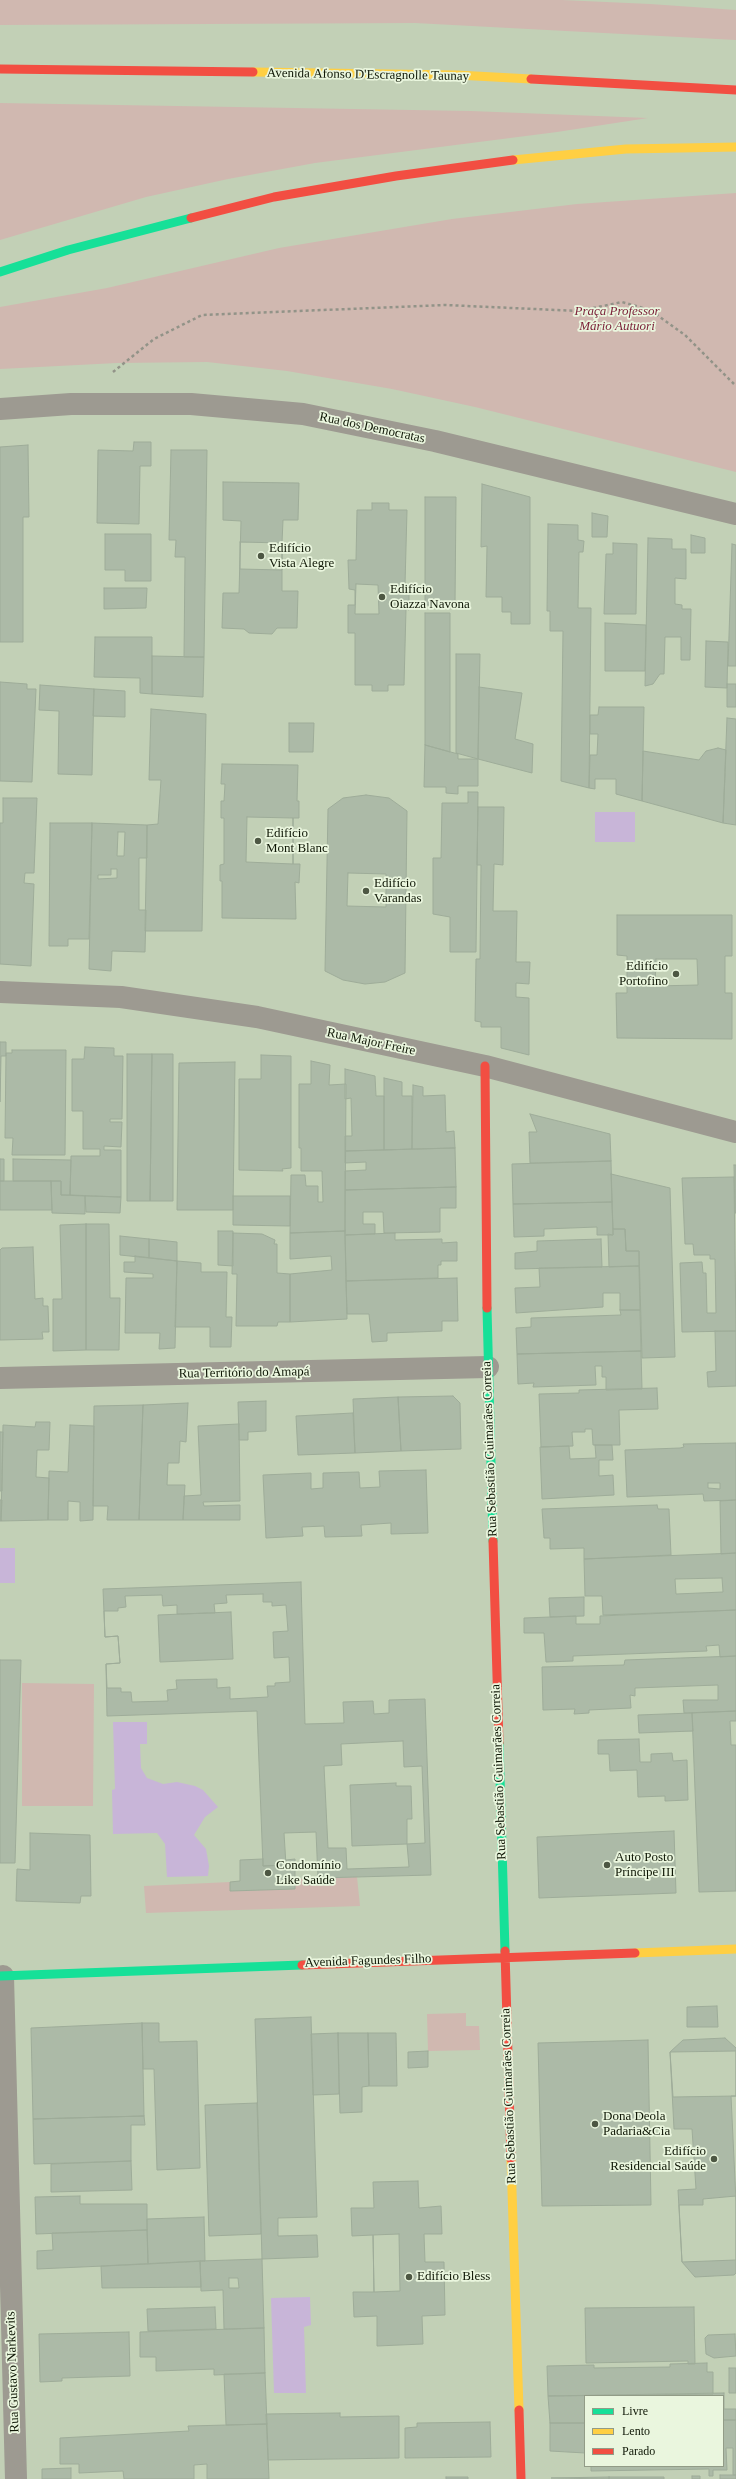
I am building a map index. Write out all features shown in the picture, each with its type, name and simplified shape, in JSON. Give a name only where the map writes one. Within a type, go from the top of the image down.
[{"type":"main road","name":"Avenida Afonso D'Escragnolle Taunay","points":[[0,69],[457,75],[736,90]]},
{"type":"main road","points":[[0,272],[68,250],[274,197],[396,176],[516,160],[626,149],[736,147]]},
{"type":"main road","name":"Rua Sebastião Guimarães Correia","points":[[485,1066],[488,1367],[520,2479]]},
{"type":"main road","name":"Avenida Fagundes Filho","points":[[1,1976],[504,1956],[736,1949]]},
{"type":"street","name":"Rua dos Democratas","points":[[0,409],[71,404],[191,404],[303,414],[435,441],[736,514]]},
{"type":"street","name":"Rua Major Freire","points":[[0,992],[121,997],[257,1017],[485,1066],[736,1132]]},
{"type":"street","name":"Rua Território do Amapá","points":[[0,1378],[488,1367]]},
{"type":"street","name":"Rua Gustavo Narkevits","points":[[1,1976],[16,2479]]},
{"type":"path","points":[[71,404],[154,339],[202,315],[445,305],[579,311],[622,302],[650,310],[685,335],[736,386]]},
{"type":"green space","points":[[0,0],[562,0],[650,4],[736,10],[736,40],[415,23],[0,25]]},
{"type":"green space","points":[[0,103],[471,111],[648,118],[557,132],[315,163],[228,179],[146,197],[0,240]]},
{"type":"green space","name":"Praça Professor Mário Autuori","points":[[736,193],[736,472],[475,407],[392,389],[287,371],[207,362],[117,363],[0,369],[0,307],[107,288],[279,248],[452,219],[577,204]]},
{"type":"green space","points":[[22,1683],[94,1684],[93,1806],[22,1806]]},
{"type":"green space","points":[[357,1877],[360,1906],[146,1913],[144,1886],[230,1882],[231,1891],[295,1889],[295,1879]]},
{"type":"green space","points":[[466,2013],[466,2026],[479,2026],[480,2050],[428,2051],[427,2014]]},
{"type":"shaded area","points":[[595,812],[635,812],[635,842],[595,842]]},
{"type":"shaded area","points":[[0,1548],[15,1548],[15,1583],[0,1583]]},
{"type":"shaded area","points":[[113,1722],[147,1722],[147,1744],[140,1744],[141,1768],[147,1778],[163,1784],[177,1782],[195,1786],[203,1790],[218,1807],[205,1817],[194,1835],[206,1849],[209,1866],[208,1876],[167,1877],[165,1844],[157,1833],[113,1834],[112,1790],[115,1789]]},
{"type":"shaded area","points":[[310,2297],[311,2325],[304,2327],[306,2393],[274,2393],[271,2298]]},
{"type":"building","points":[[134,442],[151,442],[151,466],[140,466],[139,524],[97,523],[98,450],[133,451]]},
{"type":"building","points":[[28,445],[29,517],[23,517],[23,642],[0,642],[0,447]]},
{"type":"building","points":[[171,450],[207,450],[204,657],[184,657],[185,557],[175,557],[176,540],[169,540]]},
{"type":"building","name":"Edifício Vista Alegre","points":[[223,482],[299,483],[298,520],[283,520],[282,543],[282,591],[298,591],[297,628],[277,628],[272,634],[249,633],[244,629],[222,628],[223,593],[239,593],[241,521],[223,520]]},
{"type":"building","points":[[482,484],[530,497],[530,624],[511,624],[511,612],[502,612],[502,597],[486,597],[487,546],[481,547]]},
{"type":"building","points":[[425,497],[456,497],[455,605],[425,605]]},
{"type":"building","name":"Edifício Oiazza Navona","points":[[372,503],[389,503],[389,510],[407,510],[405,585],[409,585],[409,610],[406,609],[404,685],[388,685],[388,691],[372,691],[372,685],[355,685],[355,633],[348,633],[348,605],[355,605],[355,590],[349,589],[348,560],[356,560],[357,510],[372,510]]},
{"type":"building","points":[[592,513],[608,516],[607,537],[592,537]]},
{"type":"building","points":[[548,524],[578,525],[578,540],[584,541],[583,552],[579,552],[578,608],[591,608],[589,788],[561,781],[563,631],[550,631],[550,611],[547,611]]},
{"type":"building","points":[[105,534],[151,534],[151,581],[125,581],[125,570],[105,570]]},
{"type":"building","points":[[691,535],[705,538],[705,553],[691,553]]},
{"type":"building","points":[[648,538],[672,539],[672,549],[686,549],[686,579],[675,578],[675,604],[682,605],[682,609],[691,609],[690,660],[681,660],[681,637],[665,637],[664,674],[660,674],[653,684],[645,686]]},
{"type":"building","points":[[240,542],[282,543],[282,570],[240,569]]},
{"type":"building","points":[[613,543],[637,544],[636,614],[604,614],[606,554],[613,554]]},
{"type":"building","points":[[732,544],[736,545],[736,666],[728,666]]},
{"type":"building","points":[[356,584],[378,585],[379,614],[355,614]]},
{"type":"building","points":[[104,588],[147,588],[146,608],[104,609]]},
{"type":"building","points":[[425,613],[450,613],[450,752],[425,745]]},
{"type":"building","points":[[605,623],[646,625],[645,671],[605,671]]},
{"type":"building","points":[[95,637],[152,637],[152,694],[140,693],[140,678],[94,677]]},
{"type":"building","points":[[706,641],[728,642],[727,688],[705,687]]},
{"type":"building","points":[[456,654],[480,654],[478,759],[456,753]]},
{"type":"building","points":[[152,656],[204,657],[203,697],[152,694]]},
{"type":"building","points":[[0,682],[27,684],[27,689],[36,689],[32,782],[0,781]]},
{"type":"building","points":[[727,684],[736,684],[736,707],[727,707]]},
{"type":"building","points":[[40,685],[94,689],[92,775],[58,774],[59,711],[39,710]]},
{"type":"building","points":[[479,687],[522,693],[515,739],[533,744],[532,773],[478,759]]},
{"type":"building","points":[[94,689],[125,691],[125,717],[93,716]]},
{"type":"building","points":[[599,707],[644,707],[642,801],[616,794],[616,779],[595,779],[595,789],[589,788],[590,755],[597,755],[598,734],[590,734],[590,715],[598,715]]},
{"type":"building","points":[[151,709],[206,714],[202,931],[145,931],[147,825],[158,824],[161,780],[149,780]]},
{"type":"building","points":[[727,718],[736,719],[736,825],[723,823]]},
{"type":"building","points":[[289,723],[314,723],[313,752],[289,752]]},
{"type":"building","points":[[425,745],[458,754],[458,759],[478,759],[478,786],[458,786],[458,794],[446,793],[446,787],[424,787]]},
{"type":"building","points":[[718,748],[726,750],[723,823],[642,801],[643,751],[699,760],[706,751]]},
{"type":"building","name":"Edifício Mont Blanc","points":[[222,764],[298,765],[297,801],[299,801],[299,818],[293,818],[293,864],[300,864],[299,883],[295,882],[296,919],[222,918],[222,881],[220,881],[220,865],[224,864],[224,818],[221,818],[221,801],[224,801],[225,784],[221,784]]},
{"type":"building","points":[[468,792],[478,792],[476,952],[450,952],[450,917],[433,914],[433,858],[441,858],[442,803],[468,803]]},
{"type":"building","name":"Edifício Varandas","points":[[366,795],[389,798],[407,811],[405,973],[385,982],[365,984],[343,980],[325,971],[328,809],[343,798]]},
{"type":"building","points":[[3,798],[37,798],[34,873],[25,873],[24,883],[34,884],[31,966],[0,964],[0,823],[3,823]]},
{"type":"building","points":[[478,807],[504,807],[503,865],[494,864],[493,911],[517,911],[516,962],[530,962],[529,984],[516,983],[516,997],[529,998],[529,1055],[501,1048],[501,1027],[481,1027],[481,1022],[475,1021],[476,959],[480,959],[481,865],[477,865]]},
{"type":"building","points":[[247,817],[293,818],[293,864],[246,862]]},
{"type":"building","points":[[50,823],[92,823],[89,939],[68,939],[68,946],[49,946]]},
{"type":"building","points":[[92,823],[147,825],[147,858],[139,858],[139,910],[146,910],[145,952],[112,951],[111,971],[89,969]],"holes":[[[118,832],[125,832],[124,856],[117,856]],[[111,869],[117,869],[117,878],[98,879],[98,875],[111,875]]]},
{"type":"building","points":[[348,873],[386,874],[386,907],[347,906]]},
{"type":"building","name":"Edifício Portofino","points":[[617,915],[732,915],[732,956],[725,956],[725,993],[732,993],[732,1039],[617,1038],[616,993],[627,993],[627,956],[617,955]]},
{"type":"building","points":[[656,959],[697,959],[698,985],[655,986]]},
{"type":"building","points":[[0,1042],[6,1042],[6,1056],[1,1056],[0,1102]]},
{"type":"building","points":[[85,1047],[114,1048],[114,1056],[123,1056],[122,1119],[110,1119],[110,1122],[122,1122],[121,1147],[104,1146],[104,1150],[121,1150],[121,1197],[70,1195],[71,1156],[100,1156],[100,1149],[83,1149],[83,1111],[72,1111],[72,1059],[84,1059]]},
{"type":"building","points":[[12,1050],[66,1050],[65,1155],[12,1155],[13,1138],[5,1138],[6,1053],[12,1053]]},
{"type":"building","points":[[127,1054],[152,1054],[150,1201],[127,1201]]},
{"type":"building","points":[[152,1054],[173,1054],[173,1201],[150,1201]]},
{"type":"building","points":[[261,1055],[291,1056],[291,1168],[282,1169],[283,1171],[239,1170],[239,1079],[261,1079]]},
{"type":"building","points":[[311,1061],[330,1065],[329,1085],[346,1084],[345,1231],[290,1233],[291,1175],[305,1175],[306,1186],[318,1186],[318,1202],[323,1202],[322,1171],[301,1171],[301,1148],[299,1148],[299,1084],[311,1084]]},
{"type":"building","points":[[235,1062],[233,1210],[177,1210],[179,1063]]},
{"type":"building","points":[[345,1069],[375,1076],[376,1096],[384,1096],[384,1150],[345,1151],[345,1136],[352,1136],[351,1098],[345,1099]]},
{"type":"building","points":[[384,1078],[402,1082],[402,1096],[412,1096],[412,1149],[384,1150]]},
{"type":"building","points":[[413,1085],[423,1087],[423,1096],[445,1095],[446,1132],[454,1131],[455,1148],[412,1149]]},
{"type":"building","points":[[530,1114],[610,1134],[611,1161],[530,1163],[529,1132],[537,1132]]},
{"type":"building","points":[[455,1148],[456,1187],[345,1190],[345,1171],[366,1170],[366,1162],[345,1163],[345,1151]]},
{"type":"building","points":[[0,1159],[4,1159],[4,1181],[0,1181]]},
{"type":"building","points":[[13,1159],[71,1160],[70,1195],[61,1195],[61,1181],[13,1181]]},
{"type":"building","points":[[611,1161],[612,1202],[513,1204],[512,1164]]},
{"type":"building","points":[[734,1165],[736,1165],[736,1213],[735,1213]]},
{"type":"building","points":[[611,1174],[670,1188],[675,1357],[642,1358],[639,1251],[626,1251],[625,1229],[613,1229]]},
{"type":"building","points":[[734,1177],[736,1331],[682,1332],[680,1263],[702,1262],[703,1273],[706,1273],[707,1313],[716,1313],[715,1259],[710,1259],[710,1255],[694,1255],[693,1244],[685,1244],[682,1178]]},
{"type":"building","points":[[0,1181],[51,1181],[52,1210],[0,1210]]},
{"type":"building","points":[[51,1181],[61,1181],[61,1195],[85,1196],[85,1214],[52,1213]]},
{"type":"building","points":[[456,1187],[456,1208],[440,1208],[440,1232],[384,1233],[383,1212],[363,1212],[363,1224],[375,1224],[375,1234],[345,1235],[345,1190]]},
{"type":"building","points":[[85,1196],[121,1197],[120,1213],[86,1212]]},
{"type":"building","points":[[233,1196],[290,1196],[290,1226],[233,1225]]},
{"type":"building","points":[[612,1202],[613,1235],[597,1235],[597,1227],[544,1229],[544,1236],[514,1237],[513,1204]]},
{"type":"building","points":[[86,1224],[109,1224],[110,1298],[120,1298],[119,1350],[86,1350]]},
{"type":"building","points":[[86,1224],[86,1350],[53,1351],[53,1299],[62,1299],[60,1225]]},
{"type":"building","points":[[613,1229],[625,1229],[626,1251],[639,1251],[639,1266],[609,1267],[608,1234],[613,1235]]},
{"type":"building","points":[[218,1231],[233,1231],[233,1266],[218,1265]]},
{"type":"building","points":[[345,1231],[347,1319],[290,1322],[290,1274],[332,1270],[331,1256],[290,1259],[290,1233]]},
{"type":"building","points":[[233,1233],[262,1234],[275,1240],[274,1244],[277,1244],[277,1273],[290,1274],[290,1322],[278,1322],[277,1326],[236,1326],[237,1274],[232,1274]]},
{"type":"building","points":[[395,1233],[395,1240],[442,1239],[442,1243],[457,1242],[457,1261],[441,1261],[441,1265],[438,1265],[438,1278],[346,1281],[345,1235]]},
{"type":"building","points":[[120,1236],[149,1239],[149,1258],[120,1255]]},
{"type":"building","points":[[149,1239],[177,1242],[177,1261],[149,1258]]},
{"type":"building","points":[[601,1239],[602,1267],[515,1269],[515,1253],[537,1251],[537,1241]]},
{"type":"building","points":[[33,1247],[35,1299],[43,1298],[43,1306],[48,1306],[49,1332],[42,1332],[43,1339],[0,1340],[0,1250],[2,1248]]},
{"type":"building","points":[[135,1256],[177,1261],[175,1348],[159,1349],[160,1333],[125,1333],[126,1278],[153,1278],[153,1274],[124,1272],[124,1262],[135,1262]]},
{"type":"building","points":[[177,1261],[201,1263],[201,1272],[227,1272],[226,1317],[232,1317],[231,1347],[210,1347],[210,1327],[175,1327]]},
{"type":"building","points":[[639,1266],[640,1310],[620,1310],[620,1293],[603,1293],[603,1307],[516,1313],[515,1288],[540,1287],[539,1268]]},
{"type":"building","points":[[457,1278],[458,1321],[442,1321],[442,1331],[387,1333],[387,1341],[372,1342],[369,1314],[347,1314],[346,1281]]},
{"type":"building","points":[[620,1310],[640,1310],[641,1351],[517,1354],[516,1328],[531,1327],[531,1318],[621,1315]]},
{"type":"building","points":[[715,1331],[736,1331],[736,1386],[708,1387],[707,1372],[716,1371]]},
{"type":"building","points":[[641,1351],[642,1389],[606,1390],[606,1377],[602,1377],[602,1366],[595,1366],[596,1385],[533,1387],[534,1383],[518,1384],[517,1354]]},
{"type":"building","points":[[657,1388],[658,1409],[619,1410],[620,1445],[593,1445],[592,1429],[585,1429],[585,1432],[572,1432],[573,1446],[541,1447],[539,1394],[579,1393],[579,1390]]},
{"type":"building","points":[[453,1396],[460,1403],[461,1449],[401,1451],[398,1397]]},
{"type":"building","points":[[398,1397],[401,1451],[355,1453],[353,1399]]},
{"type":"building","points":[[266,1401],[266,1431],[248,1432],[248,1440],[239,1440],[238,1402]]},
{"type":"building","points":[[188,1403],[186,1442],[180,1441],[179,1463],[168,1463],[167,1485],[185,1485],[183,1520],[139,1520],[143,1405]]},
{"type":"building","points":[[143,1405],[139,1520],[107,1520],[108,1506],[93,1506],[94,1406]]},
{"type":"building","points":[[353,1413],[355,1453],[298,1455],[296,1416]]},
{"type":"building","points":[[36,1422],[50,1422],[49,1450],[37,1450],[36,1477],[49,1478],[48,1520],[1,1521],[3,1425],[35,1427]]},
{"type":"building","points":[[239,1424],[240,1501],[203,1502],[204,1506],[240,1505],[240,1520],[183,1520],[184,1496],[201,1495],[198,1426]]},
{"type":"building","points":[[70,1425],[94,1426],[93,1520],[80,1521],[80,1502],[68,1501],[68,1520],[48,1520],[49,1471],[68,1472]]},
{"type":"building","points":[[0,1432],[3,1432],[2,1491],[0,1491]]},
{"type":"building","points":[[736,1443],[736,1500],[704,1501],[703,1494],[627,1497],[625,1450],[680,1448],[684,1447],[683,1444]],"holes":[[[708,1483],[720,1483],[720,1489],[708,1488]]]},
{"type":"building","points":[[595,1445],[612,1445],[613,1460],[599,1460],[599,1476],[613,1475],[614,1495],[542,1499],[540,1447],[569,1446],[570,1459],[596,1458]]},
{"type":"building","points":[[426,1470],[428,1533],[391,1534],[391,1523],[361,1525],[362,1536],[325,1537],[324,1526],[302,1527],[303,1536],[266,1538],[263,1475],[311,1473],[311,1489],[323,1488],[323,1473],[359,1472],[360,1488],[380,1487],[379,1471]]},
{"type":"building","points":[[0,1500],[2,1500],[1,1521],[0,1521]]},
{"type":"building","points":[[736,1500],[736,1553],[721,1554],[720,1501]]},
{"type":"building","points":[[657,1505],[658,1509],[669,1509],[671,1555],[584,1559],[584,1548],[550,1549],[550,1538],[544,1538],[542,1509]]},
{"type":"building","points":[[736,1553],[736,1610],[603,1615],[602,1596],[585,1596],[584,1559]],"holes":[[[722,1578],[723,1592],[676,1594],[675,1579]]]},
{"type":"building","points":[[301,1582],[305,1724],[344,1723],[343,1702],[373,1701],[374,1714],[389,1713],[389,1700],[425,1699],[431,1875],[318,1878],[316,1832],[284,1833],[286,1865],[263,1866],[257,1711],[107,1716],[106,1664],[120,1663],[118,1636],[105,1637],[103,1589]]},
{"type":"building","points":[[263,1594],[263,1602],[272,1602],[272,1606],[286,1605],[288,1631],[273,1632],[274,1658],[289,1657],[290,1682],[275,1683],[275,1686],[267,1686],[268,1697],[230,1699],[230,1687],[217,1688],[217,1679],[176,1680],[177,1689],[167,1690],[168,1701],[132,1702],[131,1692],[121,1692],[121,1688],[107,1688],[106,1664],[120,1663],[118,1636],[105,1637],[104,1611],[118,1611],[118,1608],[126,1607],[125,1596],[162,1595],[163,1606],[177,1605],[177,1614],[215,1613],[214,1604],[227,1603],[226,1595]]},
{"type":"building","points":[[584,1597],[584,1616],[550,1617],[549,1598]]},
{"type":"building","points":[[736,1610],[736,1656],[720,1657],[719,1645],[706,1646],[707,1651],[573,1656],[573,1661],[546,1662],[544,1633],[524,1633],[524,1618],[576,1616],[576,1624],[600,1624],[600,1616]]},
{"type":"building","points":[[231,1612],[233,1659],[160,1662],[158,1615]]},
{"type":"building","points":[[736,1656],[736,1711],[684,1713],[683,1700],[718,1700],[718,1685],[635,1688],[635,1696],[630,1695],[631,1708],[589,1710],[589,1713],[574,1714],[575,1709],[543,1710],[542,1667],[624,1665],[625,1660]]},
{"type":"building","points":[[0,1660],[21,1660],[15,1863],[0,1863]]},
{"type":"building","points":[[736,1711],[736,1721],[730,1721],[731,1745],[736,1745],[736,1891],[699,1892],[692,1713]]},
{"type":"building","points":[[692,1713],[693,1731],[639,1733],[638,1715]]},
{"type":"building","points":[[639,1739],[640,1762],[651,1762],[651,1754],[672,1753],[673,1761],[687,1760],[688,1800],[665,1801],[665,1796],[638,1797],[637,1770],[610,1771],[609,1754],[598,1754],[598,1740]]},
{"type":"building","points":[[403,1741],[404,1767],[422,1766],[425,1843],[407,1844],[409,1867],[347,1869],[346,1848],[328,1848],[324,1766],[342,1765],[341,1744]]},
{"type":"building","points":[[396,1783],[396,1786],[411,1786],[412,1819],[407,1819],[407,1844],[352,1846],[350,1785]]},
{"type":"building","name":"Auto Posto Príncipe III","points":[[674,1831],[676,1893],[539,1898],[537,1837]]},
{"type":"building","points":[[30,1833],[90,1835],[91,1896],[81,1896],[80,1903],[16,1901],[17,1869],[30,1870]]},
{"type":"building","name":"Condomínio Like Saúde","points":[[263,1859],[263,1866],[286,1865],[286,1860],[295,1859],[295,1889],[230,1891],[230,1882],[240,1881],[240,1860]]},
{"type":"building","points":[[717,2006],[718,2027],[687,2027],[687,2007]]},
{"type":"building","points":[[311,2017],[317,2217],[278,2218],[278,2236],[317,2235],[318,2257],[262,2259],[255,2019]]},
{"type":"building","points":[[142,2023],[144,2116],[33,2119],[31,2028]]},
{"type":"building","points":[[142,2023],[159,2023],[159,2042],[197,2041],[200,2168],[157,2170],[154,2069],[143,2069]]},
{"type":"building","points":[[338,2033],[339,2094],[313,2095],[311,2034]]},
{"type":"building","points":[[338,2033],[368,2033],[369,2086],[362,2087],[362,2112],[340,2113]]},
{"type":"building","points":[[368,2033],[396,2033],[397,2086],[369,2086]]},
{"type":"building","name":"Edifício Residencial Saúde","points":[[725,2038],[736,2048],[736,2096],[731,2096],[736,2201],[736,2273],[734,2275],[695,2277],[682,2262],[678,2190],[696,2189],[692,2129],[674,2129],[670,2052],[683,2040]]},
{"type":"building","name":"Dona Deola Padaria&Cia","points":[[648,2040],[651,2205],[542,2206],[538,2043]]},
{"type":"building","points":[[428,2051],[428,2067],[408,2068],[408,2052]]},
{"type":"building","points":[[736,2051],[736,2096],[673,2097],[670,2052]]},
{"type":"building","points":[[257,2103],[261,2234],[209,2236],[205,2105]]},
{"type":"building","points":[[144,2116],[145,2125],[131,2125],[131,2161],[34,2164],[33,2119]]},
{"type":"building","points":[[131,2161],[132,2190],[51,2192],[51,2164]]},
{"type":"building","name":"Edifício Bless","points":[[418,2181],[419,2208],[441,2206],[442,2234],[424,2234],[425,2262],[444,2262],[445,2315],[422,2316],[423,2344],[377,2346],[377,2316],[354,2317],[353,2292],[374,2292],[373,2235],[352,2236],[351,2208],[374,2208],[373,2182]]},
{"type":"building","points":[[80,2196],[80,2204],[147,2204],[147,2230],[36,2234],[35,2197]]},
{"type":"building","points":[[736,2196],[736,2260],[682,2262],[679,2205],[703,2205],[703,2199]]},
{"type":"building","points":[[204,2217],[205,2261],[148,2264],[147,2219]]},
{"type":"building","points":[[147,2230],[148,2264],[37,2269],[37,2251],[53,2250],[52,2233]]},
{"type":"building","points":[[399,2234],[400,2291],[374,2292],[373,2235]]},
{"type":"building","points":[[262,2259],[264,2328],[224,2329],[223,2290],[201,2291],[200,2261]],"holes":[[[229,2278],[238,2278],[239,2288],[229,2288]]]},
{"type":"building","points":[[200,2261],[201,2287],[102,2288],[101,2266]]},
{"type":"building","points":[[215,2307],[216,2329],[148,2331],[147,2309]]},
{"type":"building","points":[[694,2307],[695,2364],[688,2364],[688,2361],[586,2363],[585,2308]]},
{"type":"building","points":[[264,2328],[265,2373],[214,2375],[214,2369],[156,2371],[156,2357],[140,2357],[140,2332]]},
{"type":"building","points":[[129,2332],[130,2376],[62,2378],[62,2381],[40,2382],[39,2334]]},
{"type":"building","points":[[735,2334],[736,2356],[714,2358],[706,2354],[705,2338],[708,2335]]},
{"type":"building","points":[[707,2363],[707,2372],[713,2372],[713,2394],[548,2396],[547,2366],[594,2365],[594,2368],[670,2367],[670,2364]]},
{"type":"building","points":[[729,2368],[736,2368],[736,2393],[729,2393]]},
{"type":"building","points":[[265,2373],[267,2424],[226,2425],[224,2374]]},
{"type":"building","points":[[724,2393],[724,2395],[607,2395]]},
{"type":"building","points":[[584,2395],[584,2423],[550,2423],[548,2396]]},
{"type":"building","points":[[724,2409],[736,2409],[736,2420],[724,2420]]},
{"type":"building","points":[[340,2413],[340,2417],[399,2416],[399,2458],[268,2460],[266,2414]]},
{"type":"building","points":[[724,2420],[736,2420],[736,2475],[733,2475],[733,2448],[726,2448],[727,2470],[713,2470],[713,2476],[709,2476],[709,2469],[591,2471],[591,2467],[724,2467]]},
{"type":"building","points":[[490,2422],[491,2457],[405,2458],[405,2428],[417,2427],[417,2423]]},
{"type":"building","points":[[550,2423],[584,2423],[584,2453],[550,2451]]},
{"type":"building","points":[[267,2424],[269,2479],[207,2479],[207,2464],[194,2465],[194,2479],[124,2479],[123,2471],[79,2473],[79,2464],[60,2464],[60,2438],[189,2431],[188,2426]]},
{"type":"building","points":[[71,2468],[71,2479],[42,2479],[42,2469]]},
{"type":"building","points":[[720,2475],[736,2475],[736,2479],[720,2479]]},
{"type":"building","points":[[692,2476],[700,2476],[700,2479],[692,2479]]},
{"type":"building","points":[[446,2477],[468,2477],[468,2479],[446,2479]]},
{"type":"building","points":[[609,2477],[664,2477],[664,2479],[609,2479]]},
{"type":"building","points":[[609,2477],[609,2479],[551,2478]]},
{"type":"traffic: fast","points":[[0,272],[68,250],[191,218]]},
{"type":"traffic: fast","points":[[487,1308],[493,1541]]},
{"type":"traffic: fast","points":[[499,1743],[505,1951]]},
{"type":"traffic: fast","points":[[0,1976],[302,1965]]},
{"type":"traffic: slow","points":[[253,72],[457,75],[531,79]]},
{"type":"traffic: slow","points":[[513,160],[626,149],[736,147]]},
{"type":"traffic: slow","points":[[635,1953],[736,1949]]},
{"type":"traffic: slow","points":[[511,2159],[519,2410]]},
{"type":"traffic: jam","points":[[0,69],[253,72]]},
{"type":"traffic: jam","points":[[531,79],[736,90]]},
{"type":"traffic: jam","points":[[191,218],[274,197],[396,176],[513,160]]},
{"type":"traffic: jam","points":[[485,1066],[487,1308]]},
{"type":"traffic: jam","points":[[493,1541],[499,1743]]},
{"type":"traffic: jam","points":[[505,1951],[511,2159]]},
{"type":"traffic: jam","points":[[302,1965],[635,1953]]},
{"type":"traffic: jam","points":[[519,2410],[521,2479]]},
{"type":"place","name":"Edifício Vista Alegre","points":[[261,556]]},
{"type":"place","name":"Edifício Oiazza Navona","points":[[382,597]]},
{"type":"place","name":"Edifício Mont Blanc","points":[[258,841]]},
{"type":"place","name":"Edifício Varandas","points":[[366,891]]},
{"type":"place","name":"Edifício Portofino","points":[[676,974]]},
{"type":"place","name":"Auto Posto Príncipe III","points":[[607,1865]]},
{"type":"place","name":"Condomínio Like Saúde","points":[[268,1873]]},
{"type":"place","name":"Dona Deola Padaria&Cia","points":[[595,2124]]},
{"type":"place","name":"Edifício Residencial Saúde","points":[[714,2159]]},
{"type":"place","name":"Edifício Bless","points":[[409,2277]]}]
